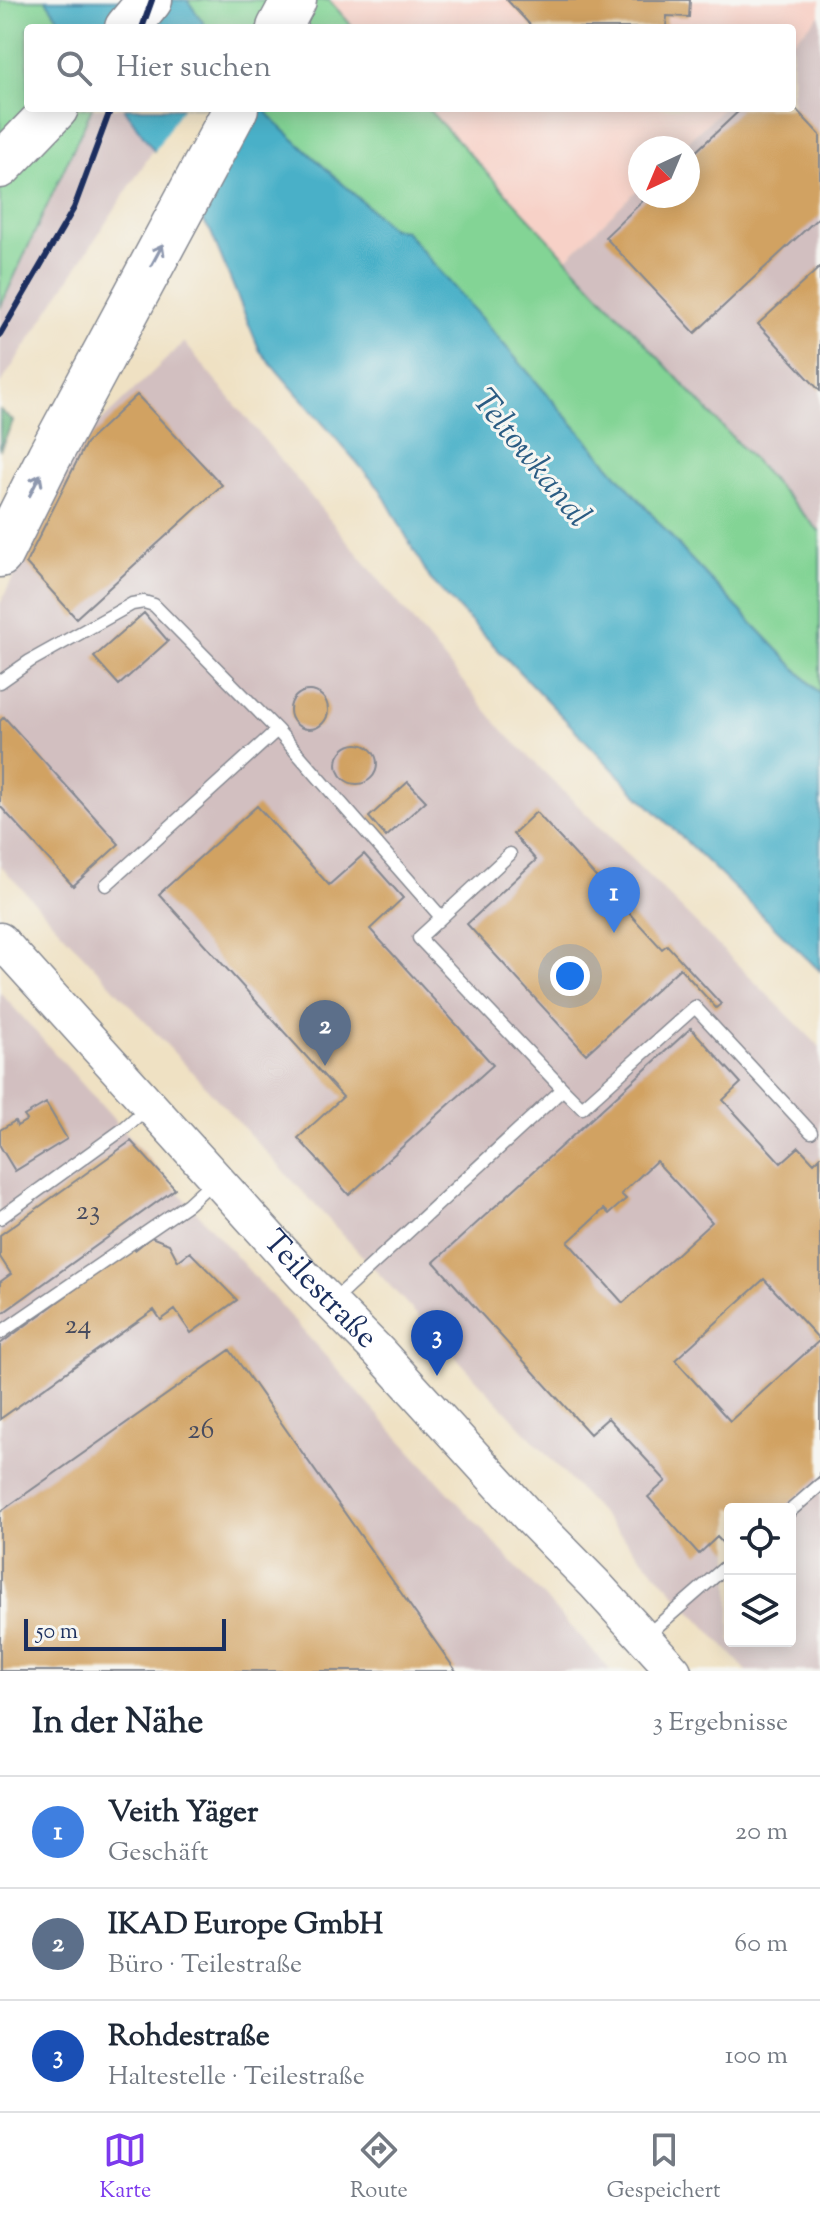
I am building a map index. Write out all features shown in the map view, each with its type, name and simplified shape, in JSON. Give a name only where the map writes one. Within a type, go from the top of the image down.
[{"type":"highway","points":[[130,24],[150,0]]},
{"type":"highway","points":[[281,24],[294,0]]},
{"type":"highway","points":[[0,166],[52,112]]},
{"type":"highway","points":[[0,555],[49,457],[234,112]]},
{"type":"street","name":"Teilestraße","points":[[0,940],[331,1304],[674,1671]]},
{"type":"lane","points":[[0,682],[30,661],[132,604],[144,602],[154,605],[277,730],[441,917]]},
{"type":"lane","points":[[106,885],[277,730]]},
{"type":"lane","points":[[510,854],[419,938],[582,1108],[695,1007],[811,1132]]},
{"type":"lane","points":[[331,1304],[563,1089]]},
{"type":"lane","points":[[0,1218],[122,1130],[150,1105]]},
{"type":"lane","points":[[0,1333],[184,1207],[216,1178]]},
{"type":"lane","points":[[796,1506],[820,1485]]},
{"type":"lane","points":[[644,1638],[724,1568]]},
{"type":"shaded area","points":[[329,0],[820,0],[820,15],[796,38],[796,24],[350,24]]},
{"type":"shaded area","points":[[820,15],[820,532],[565,260],[628,199],[628,208],[700,208],[700,136],[694,136],[719,112],[796,112],[796,38]]},
{"type":"shaded area","points":[[90,112],[127,112],[154,149],[0,385],[0,308]]},
{"type":"shaded area","points":[[431,112],[719,112],[694,136],[628,136],[628,199],[565,260]]},
{"type":"shaded area","points":[[184,342],[505,733],[820,1047],[820,1671],[747,1671],[725,1647],[796,1647],[796,1503],[724,1503],[724,1646],[0,865],[0,604],[80,442]]},
{"type":"shaded area","points":[[0,992],[388,1426],[611,1671],[0,1671]]},
{"type":"green space","points":[[0,0],[46,0],[62,24],[24,24],[24,112],[90,112],[0,308]]},
{"type":"green space","points":[[187,0],[329,0],[350,24],[204,24]]},
{"type":"green space","points":[[267,112],[431,112],[820,532],[820,694],[688,556],[405,231],[391,228]]},
{"type":"green space","points":[[0,410],[13,421],[0,450]]},
{"type":"water","points":[[46,0],[187,0],[204,24],[62,24]]},
{"type":"water","name":"Teltowkanal","points":[[127,112],[267,112],[391,228],[405,231],[688,556],[820,694],[820,971],[634,791],[430,579],[380,489],[260,351],[211,232]]},
{"type":"pier","points":[[179,112],[256,112],[198,220],[153,154]]},
{"type":"building","points":[[507,0],[690,0],[689,17],[667,16],[666,24],[529,24]]},
{"type":"building","points":[[796,109],[820,135],[820,216],[695,333],[605,237],[635,208],[700,208],[700,148],[738,112],[796,112]]},
{"type":"building","points":[[820,267],[820,391],[758,324]]},
{"type":"building","points":[[137,395],[222,485],[76,618],[26,563],[86,443]]},
{"type":"building","points":[[144,613],[168,641],[119,685],[94,657]]},
{"type":"building","points":[[309,691],[323,696],[328,710],[323,724],[309,729],[295,724],[290,710],[295,696]]},
{"type":"building","points":[[4,717],[119,844],[73,886],[0,806],[0,721]]},
{"type":"building","points":[[357,744],[371,750],[377,764],[371,778],[357,784],[343,778],[337,764],[343,750]]},
{"type":"building","points":[[408,782],[426,801],[386,837],[369,817]]},
{"type":"building","points":[[257,806],[329,885],[364,854],[403,898],[370,929],[493,1065],[349,1195],[298,1138],[343,1097],[159,894]]},
{"type":"building","points":[[536,812],[662,949],[667,945],[721,1004],[716,1008],[680,968],[586,1054],[467,924],[536,860],[513,834]]},
{"type":"building","points":[[691,1028],[741,1083],[723,1100],[781,1163],[799,1147],[814,1163],[820,1157],[820,1340],[820,1476],[790,1503],[724,1503],[724,1545],[717,1537],[699,1554],[648,1497],[666,1481],[608,1418],[590,1434],[434,1262]],"holes":[[[656,1161],[712,1222],[623,1303],[568,1242],[604,1209],[609,1214],[626,1199],[621,1194]],[[764,1279],[820,1340],[730,1421],[675,1360]]]},
{"type":"building","points":[[46,1103],[67,1139],[15,1171],[0,1146],[0,1130],[15,1121],[17,1126],[27,1120],[24,1116]]},
{"type":"building","points":[[131,1141],[175,1189],[0,1315],[0,1282],[11,1274],[0,1257],[0,1235]]},
{"type":"building","points":[[151,1237],[169,1244],[178,1261],[190,1252],[237,1300],[191,1333],[175,1310],[161,1320],[154,1310],[0,1419],[0,1344]]},
{"type":"building","points":[[230,1350],[456,1671],[0,1671],[0,1512]]},
{"type":"railway","points":[[143,24],[152,0]]},
{"type":"railway","points":[[0,335],[74,208],[110,112]]},
{"type":"place","name":"Veith Yäger","points":[[614,933]]},
{"type":"place","name":"IKAD Europe GmbH","points":[[325,1066]]},
{"type":"place","name":"Rohdestraße","points":[[437,1376]]}]
